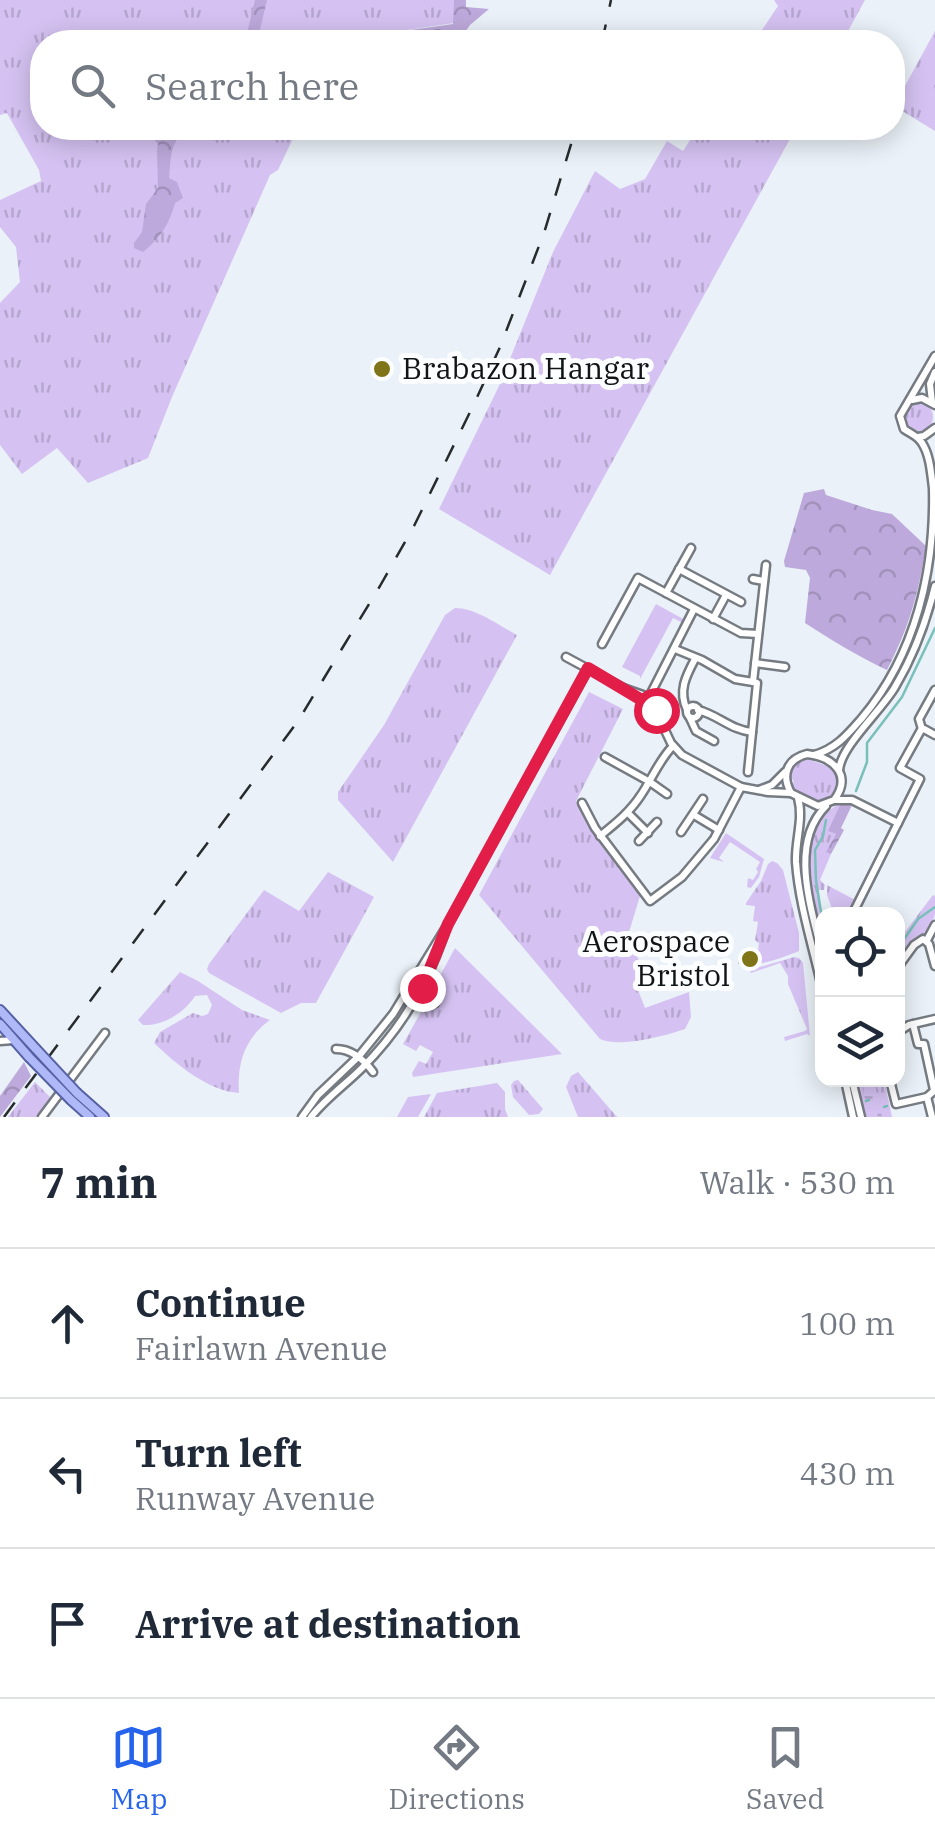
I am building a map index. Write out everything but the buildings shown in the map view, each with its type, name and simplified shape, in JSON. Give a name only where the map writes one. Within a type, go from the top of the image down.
[{"type":"main road","points":[[0,1010],[2,1029],[33,1053]]},
{"type":"main road","points":[[2,1029],[33,1053],[90,1117]]},
{"type":"main road","points":[[75,1099],[104,1117]]},
{"type":"street","points":[[814,755],[830,750],[842,740],[886,686],[920,614],[935,527],[931,472],[925,448],[904,429],[901,420],[902,410],[935,356]]},
{"type":"street","points":[[934,403],[930,384],[935,372]]},
{"type":"street","points":[[910,400],[922,398],[934,403]]},
{"type":"street","points":[[917,437],[935,428]]},
{"type":"street","points":[[666,593],[691,548]]},
{"type":"street","points":[[753,682],[766,566]]},
{"type":"street","points":[[679,569],[741,602]]},
{"type":"street","points":[[602,644],[638,578],[741,633],[758,634]]},
{"type":"street","points":[[753,578],[764,580]]},
{"type":"street","points":[[852,800],[842,784],[840,759],[886,701],[911,659],[935,586]]},
{"type":"street","points":[[713,618],[726,594]]},
{"type":"street","points":[[646,700],[694,609]]},
{"type":"street","points":[[675,649],[735,680],[757,682],[748,772]]},
{"type":"street","points":[[566,657],[646,700],[656,710],[673,746],[687,758],[741,786],[795,796],[818,806],[852,800],[898,823]]},
{"type":"street","points":[[696,659],[682,692],[696,731],[714,741]]},
{"type":"street","points":[[755,663],[785,667]]},
{"type":"street","points":[[302,1117],[318,1095],[385,1026],[410,987],[588,668]]},
{"type":"street","points":[[935,690],[921,707],[919,722],[922,729],[935,735]]},
{"type":"street","points":[[688,714],[692,706],[736,730],[752,732]]},
{"type":"street","points":[[856,907],[920,779],[900,768],[922,729]]},
{"type":"street","points":[[600,836],[628,813],[673,746]]},
{"type":"street","points":[[758,790],[772,785],[796,758],[807,754],[829,760],[839,770]]},
{"type":"street","points":[[605,757],[666,794]]},
{"type":"street","points":[[788,769],[786,780],[801,813],[797,874],[815,956]]},
{"type":"street","points":[[815,922],[806,848],[812,824],[842,784]]},
{"type":"street","points":[[582,803],[600,836],[650,901],[685,874],[719,830],[741,786]]},
{"type":"street","points":[[681,832],[704,799]]},
{"type":"street","points":[[628,813],[648,833]]},
{"type":"street","points":[[694,815],[719,830]]},
{"type":"street","points":[[638,841],[657,822]]},
{"type":"street","points":[[311,1117],[394,1032],[420,990],[448,924]]},
{"type":"street","points":[[935,925],[927,940],[935,966]]},
{"type":"street","points":[[905,958],[918,941],[927,940]]},
{"type":"street","points":[[410,987],[437,1000]]},
{"type":"street","points":[[905,1028],[935,1018]]},
{"type":"street","points":[[892,1087],[896,1104],[927,1096],[934,1090],[924,1044],[918,1044],[912,1024]]},
{"type":"street","points":[[42,1117],[104,1033]]},
{"type":"street","points":[[355,1060],[364,1066]]},
{"type":"street","points":[[850,1087],[857,1117]]},
{"type":"street","points":[[927,1096],[932,1116]]},
{"type":"street","points":[[75,1099],[80,1117]]},
{"type":"green space","points":[[0,0],[454,0],[454,23],[407,30],[30,30],[30,140],[292,140],[278,170],[270,175],[148,458],[88,483],[57,448],[22,474],[0,445],[0,303],[20,282],[16,247],[0,227],[0,200],[41,181],[39,170],[7,113],[0,115]]},
{"type":"green space","points":[[255,0],[267,0],[260,30],[248,30]]},
{"type":"green space","points":[[454,0],[466,0],[466,7],[489,9],[466,30],[411,30],[453,24]]},
{"type":"green space","points":[[774,0],[865,0],[849,30],[762,30],[778,6]]},
{"type":"green space","points":[[935,31],[935,131],[905,113],[905,86]]},
{"type":"green space","points":[[158,140],[176,140],[169,178],[177,182],[183,198],[175,203],[159,236],[143,252],[134,248],[134,243],[142,232],[146,204],[158,188]]},
{"type":"green space","points":[[690,140],[789,140],[550,575],[439,509],[499,386],[553,252],[595,171],[620,189],[645,179],[667,141],[683,151]]},
{"type":"green space","points":[[919,403],[929,407],[933,417],[929,427],[919,431],[909,427],[905,417],[909,407]]},
{"type":"green space","points":[[824,489],[826,495],[892,514],[926,546],[912,610],[887,670],[805,623],[810,578],[806,570],[785,567],[804,493]]},
{"type":"green space","points":[[656,604],[685,620],[683,623],[673,618],[640,679],[622,667]]},
{"type":"green space","points":[[455,608],[479,614],[517,635],[393,862],[338,800],[338,792],[384,725],[445,615]]},
{"type":"green space","points":[[589,692],[623,709],[576,801],[640,896],[629,932],[647,985],[638,990],[645,1008],[689,992],[691,1017],[685,1029],[642,1040],[600,1039],[479,895]]},
{"type":"green space","points":[[807,759],[831,767],[837,776],[835,791],[830,796],[812,800],[791,785],[792,769]]},
{"type":"green space","points":[[841,803],[829,831],[836,834],[827,851],[831,854],[820,880],[825,885],[824,890],[819,890],[817,907],[811,875],[812,840],[827,813]]},
{"type":"green space","points":[[841,803],[852,805],[831,854],[826,852],[836,834],[828,831]]},
{"type":"green space","points":[[726,833],[764,859],[751,888],[747,887],[748,878],[753,880],[760,862],[730,842],[719,858],[724,862],[710,858]]},
{"type":"green space","points":[[772,861],[783,870],[799,933],[799,951],[761,963],[738,964],[739,959],[757,960],[755,906],[746,903]]},
{"type":"green space","points":[[328,872],[374,897],[316,1003],[301,1003],[281,1013],[209,973],[209,964],[264,890],[299,911]]},
{"type":"green space","points":[[827,885],[857,901],[854,907],[831,907]]},
{"type":"green space","points":[[935,896],[933,920],[905,955],[905,932]]},
{"type":"green space","points":[[455,948],[562,1054],[413,1077],[419,1061],[426,1064],[433,1052],[420,1045],[416,1051],[403,1044],[425,1005],[434,1010],[443,993],[434,987]]},
{"type":"green space","points":[[794,957],[803,963],[810,1036],[785,1041],[784,1037],[807,1029],[788,976],[780,963],[751,973],[750,970]]},
{"type":"green space","points":[[180,972],[242,1010],[270,1020],[244,1052],[239,1093],[204,1082],[154,1043],[160,1032],[193,1013],[208,1014],[212,1005],[207,995],[195,996],[166,1020],[143,1025],[138,1020]]},
{"type":"green space","points":[[24,1062],[31,1076],[0,1117],[0,1096]]},
{"type":"green space","points":[[578,1072],[617,1117],[578,1117],[566,1087]]},
{"type":"green space","points":[[518,1080],[543,1109],[539,1114],[529,1115],[513,1097],[511,1085]]},
{"type":"green space","points":[[35,1082],[52,1099],[37,1117],[8,1117]]},
{"type":"green space","points":[[497,1083],[505,1092],[508,1117],[424,1117],[437,1093]]},
{"type":"green space","points":[[857,1087],[886,1087],[892,1117],[863,1117]]},
{"type":"green space","points":[[863,1087],[876,1087],[882,1117],[869,1117]]},
{"type":"green space","points":[[431,1094],[418,1117],[397,1117],[408,1097]]},
{"type":"waterway","points":[[856,791],[867,762],[867,743],[902,697],[935,628]]},
{"type":"waterway","points":[[820,907],[815,850],[826,820]]},
{"type":"waterway","points":[[905,938],[918,919],[935,907]]},
{"type":"railway","points":[[605,30],[611,0]]},
{"type":"railway","points":[[4,1117],[298,721],[380,586],[414,526],[500,347],[544,233],[572,140]]},
{"type":"place","name":"Brabazon Hangar","points":[[382,369]]},
{"type":"place","name":"Aerospace Bristol","points":[[750,959]]},
{"type":"route","points":[[422,988],[448,924],[588,668],[645,699],[656,710]]}]
